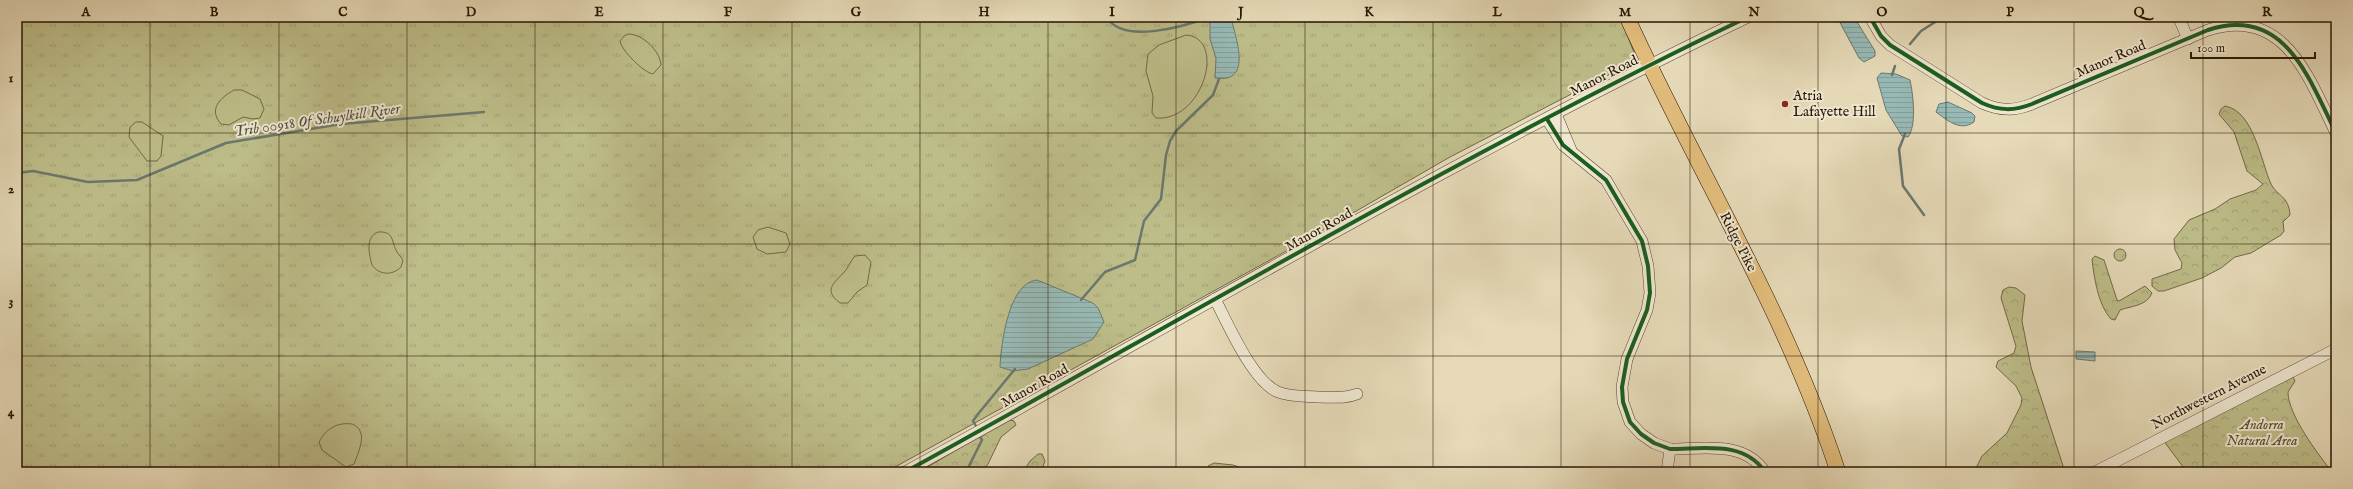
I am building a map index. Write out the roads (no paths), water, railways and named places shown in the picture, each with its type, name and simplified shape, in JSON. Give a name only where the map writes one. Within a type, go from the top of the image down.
[{"type":"main road","name":"Ridge Pike","points":[[1627,17],[1775,313],[1838,472]]},
{"type":"street","name":"Manor Road","points":[[905,472],[1215,299],[1551,116],[1748,17]]},
{"type":"street","name":"Manor Road","points":[[1870,17],[1881,36],[1895,50],[1976,100],[2003,109],[2017,109],[2032,104],[2215,28],[2230,26],[2252,28],[2276,37],[2288,47],[2300,62],[2336,133]]},
{"type":"street","points":[[2178,17],[2188,39]]},
{"type":"street","points":[[1551,116],[1559,141],[1606,180],[1635,226],[1645,249],[1650,284],[1649,302],[1627,359],[1622,387],[1623,402],[1630,422],[1641,434],[1654,443],[1670,449],[1736,450],[1756,460],[1765,472]]},
{"type":"street","points":[[1215,299],[1252,368],[1267,386],[1284,394],[1298,396],[1348,397],[1357,394]]},
{"type":"street","name":"Northwestern Avenue","points":[[2095,472],[2336,349]]},
{"type":"street","points":[[1667,472],[1670,449]]},
{"type":"water","points":[[1210,17],[1231,17],[1239,57],[1238,67],[1235,74],[1227,78],[1215,78],[1216,58],[1210,39]]},
{"type":"water","points":[[1837,17],[1854,17],[1875,51],[1875,56],[1864,62],[1859,58]]},
{"type":"water","points":[[1881,73],[1896,74],[1910,80],[1913,101],[1913,125],[1908,137],[1902,136],[1886,110],[1877,78]]},
{"type":"water","points":[[1948,102],[1972,113],[1975,116],[1974,122],[1964,126],[1954,124],[1936,112],[1939,104]]},
{"type":"water","points":[[1037,280],[1093,303],[1098,308],[1104,322],[1093,339],[1028,369],[1013,371],[1000,367],[1004,331],[1013,303],[1019,292],[1027,284]]},
{"type":"water","points":[[2076,351],[2095,352],[2095,361],[2076,359]]},
{"type":"waterway","points":[[1107,17],[1115,25],[1126,30],[1140,32],[1155,31],[1185,25],[1209,17]]},
{"type":"waterway","points":[[1910,44],[1921,31],[1943,17]]},
{"type":"waterway","points":[[1892,75],[1895,66]]},
{"type":"waterway","points":[[1081,300],[1105,272],[1135,260],[1144,221],[1161,199],[1166,155],[1170,141],[1176,131],[1213,95],[1219,79]]},
{"type":"waterway","name":"Trib 00918 Of Schuylkill River","points":[[17,173],[33,171],[88,182],[137,180],[226,143],[341,124],[484,112]]},
{"type":"waterway","points":[[1905,134],[1899,149],[1903,186],[1924,215]]},
{"type":"waterway","points":[[977,428],[973,421],[1015,369]]},
{"type":"waterway","points":[[966,472],[982,440],[979,435]]},
{"type":"place","name":"Atria Lafayette Hill","points":[[1785,104]]},
{"type":"park label","name":"Andorra Natural Area","points":[[2262,434]]}]
